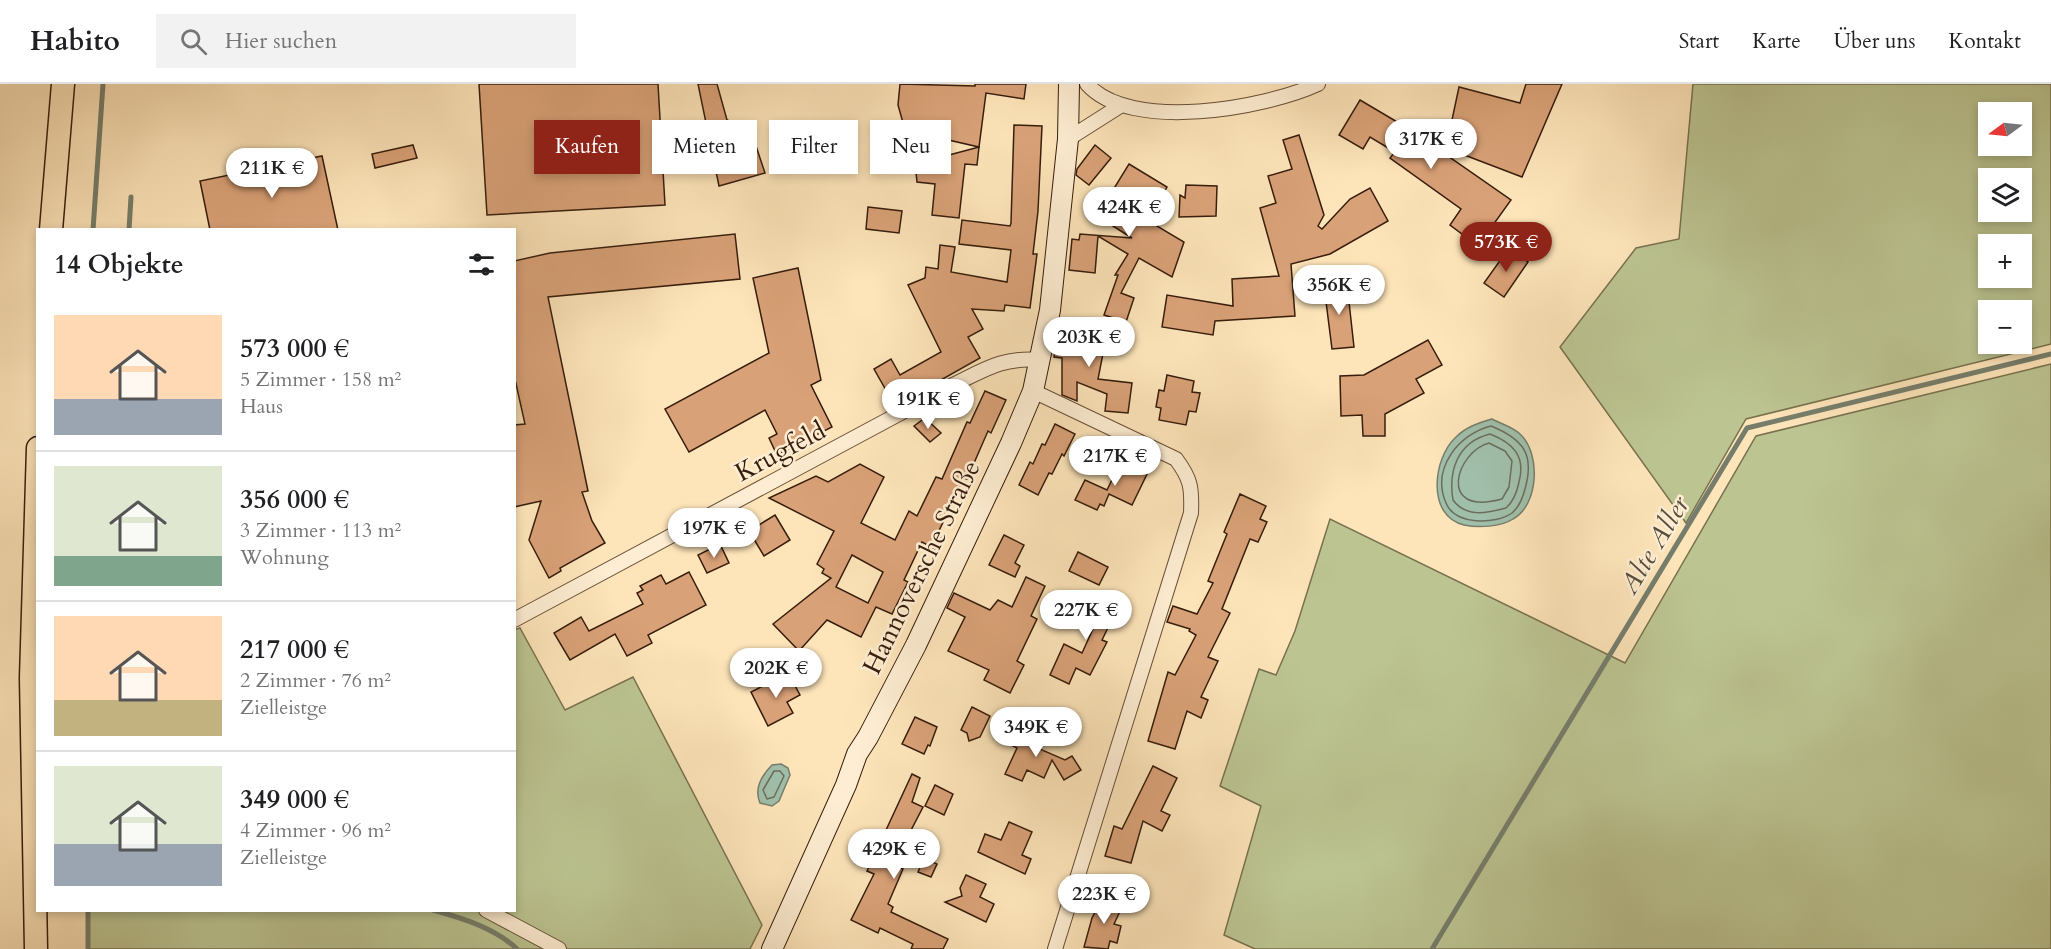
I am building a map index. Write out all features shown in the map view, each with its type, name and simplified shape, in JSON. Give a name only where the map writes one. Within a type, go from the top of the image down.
[{"type":"main road","points":[[51,228],[63,84]]},
{"type":"main road","points":[[36,514],[31,678],[36,949]]},
{"type":"street","name":"Hannoversche Straße","points":[[772,949],[846,785],[856,754],[868,737],[930,615],[1033,391],[1050,310],[1068,139],[1069,84]]},
{"type":"street","points":[[1087,84],[1120,106],[1168,112],[1244,106],[1318,84]]},
{"type":"street","points":[[1068,139],[1120,106]]},
{"type":"street","name":"Krugfeld","points":[[516,619],[962,381],[1003,361],[1018,358],[1041,360]]},
{"type":"street","points":[[1033,391],[1176,459],[1188,475],[1192,492],[1191,513],[1055,949]]},
{"type":"street","points":[[490,912],[559,949]]},
{"type":"green space","points":[[1693,84],[2051,84],[2051,344],[2032,349],[2032,300],[1978,300],[1978,354],[2010,354],[1746,419],[1686,523],[1560,347],[1636,248],[1679,239]]},
{"type":"green space","points":[[2051,364],[2051,949],[1255,949],[1224,935],[1261,806],[1220,786],[1259,669],[1276,675],[1295,631],[1330,519],[1625,663],[1756,436]]},
{"type":"green space","points":[[520,628],[565,710],[633,677],[762,925],[750,949],[88,949],[88,912],[516,912],[516,629]]},
{"type":"water","points":[[1492,419],[1510,427],[1527,443],[1534,466],[1532,491],[1522,512],[1508,522],[1489,526],[1464,525],[1452,519],[1443,510],[1437,486],[1438,472],[1448,446],[1456,437],[1472,426]]},
{"type":"water","points":[[781,764],[788,768],[790,775],[779,801],[772,806],[760,803],[758,788],[762,778],[772,765]]},
{"type":"building","points":[[479,84],[658,84],[660,120],[652,120],[652,174],[663,174],[665,205],[487,215]]},
{"type":"building","points":[[698,84],[717,84],[727,120],[705,120]]},
{"type":"building","points":[[900,84],[975,86],[975,84],[1026,84],[1024,99],[986,93],[979,147],[951,141],[951,120],[902,120],[898,105]]},
{"type":"building","points":[[1526,84],[1562,84],[1522,177],[1446,148],[1459,87],[1520,103]]},
{"type":"building","points":[[1360,100],[1409,129],[1511,200],[1478,246],[1450,225],[1461,209],[1390,158],[1395,152],[1370,137],[1363,149],[1339,135]]},
{"type":"building","points":[[1014,125],[1042,126],[1038,211],[1033,254],[1037,254],[1030,308],[1005,305],[1004,311],[972,309],[983,329],[968,337],[980,358],[895,406],[874,369],[891,359],[900,375],[941,352],[908,285],[925,278],[926,267],[938,269],[940,245],[955,247],[951,272],[1007,282],[1011,250],[959,244],[962,220],[1010,226]]},
{"type":"building","points":[[1299,135],[1324,215],[1318,226],[1322,229],[1350,199],[1370,188],[1388,221],[1330,254],[1291,264],[1295,316],[1215,321],[1213,335],[1162,327],[1167,295],[1233,306],[1232,279],[1279,276],[1260,208],[1276,203],[1268,176],[1292,169],[1283,140]]},
{"type":"building","points":[[413,145],[417,158],[375,168],[372,154]]},
{"type":"building","points":[[1095,145],[1111,158],[1089,185],[1076,175],[1077,169]]},
{"type":"building","points":[[979,147],[977,165],[965,164],[959,218],[932,215],[935,184],[917,182],[916,174],[951,174],[951,154]]},
{"type":"building","points":[[757,149],[765,173],[719,186],[717,174],[757,174]]},
{"type":"building","points":[[322,156],[338,228],[210,228],[200,181]]},
{"type":"building","points":[[1129,164],[1167,187],[1161,198],[1148,191],[1135,213],[1184,242],[1172,277],[1139,258],[1121,293],[1134,298],[1126,322],[1104,315],[1118,275],[1115,275],[1128,254],[1098,236],[1095,273],[1069,270],[1072,239],[1079,240],[1080,234],[1132,238],[1097,216]]},
{"type":"building","points":[[1186,185],[1217,186],[1216,216],[1179,217],[1180,195],[1185,198]]},
{"type":"building","points":[[868,207],[902,211],[899,233],[866,229]]},
{"type":"building","points":[[735,234],[740,279],[548,297],[588,491],[582,492],[592,521],[605,543],[560,568],[561,571],[549,578],[529,540],[541,501],[516,507],[516,425],[525,424],[516,384],[516,261],[550,253]]},
{"type":"building","points":[[1509,248],[1528,262],[1504,297],[1484,283]]},
{"type":"building","points":[[798,268],[821,380],[811,385],[832,427],[777,455],[769,438],[777,434],[765,410],[689,452],[665,409],[769,353],[753,278]]},
{"type":"building","points":[[1347,284],[1354,347],[1332,349],[1324,286]]},
{"type":"building","points":[[1059,327],[1107,333],[1098,379],[1132,383],[1128,413],[1105,411],[1107,394],[1077,382],[1077,401],[1062,395],[1062,358],[1054,357]]},
{"type":"building","points":[[1428,340],[1442,365],[1416,379],[1424,393],[1385,414],[1385,436],[1363,436],[1362,415],[1341,416],[1340,376],[1364,375]]},
{"type":"building","points":[[1167,375],[1194,381],[1192,392],[1200,393],[1196,412],[1189,411],[1186,425],[1159,420],[1161,408],[1156,407],[1159,390],[1164,391]]},
{"type":"building","points":[[985,391],[1006,400],[991,433],[988,431],[967,479],[964,478],[937,535],[941,537],[935,549],[922,542],[904,580],[908,582],[892,614],[876,607],[861,637],[827,620],[799,651],[773,624],[831,578],[822,573],[824,569],[817,564],[834,531],[769,498],[816,476],[828,482],[860,464],[884,477],[861,523],[895,540],[909,511],[917,516],[936,477],[942,479],[967,422],[970,423]],"holes":[[[852,555],[883,572],[868,603],[836,587]]]},
{"type":"building","points":[[925,418],[941,433],[930,442],[914,426]]},
{"type":"building","points":[[1055,424],[1075,434],[1052,474],[1049,473],[1038,495],[1019,485],[1030,462],[1033,464]]},
{"type":"building","points":[[1122,459],[1148,472],[1132,505],[1109,494],[1104,506],[1100,504],[1097,510],[1075,500],[1085,480],[1107,490]]},
{"type":"building","points":[[1240,494],[1266,506],[1260,519],[1267,522],[1258,542],[1250,539],[1222,609],[1230,613],[1208,657],[1218,661],[1201,697],[1208,700],[1201,718],[1187,711],[1175,749],[1148,741],[1168,672],[1175,675],[1196,635],[1189,631],[1190,629],[1167,622],[1173,606],[1197,614],[1213,583],[1208,581],[1227,534],[1224,532]]},
{"type":"building","points":[[775,515],[790,540],[764,556],[749,531]]},
{"type":"building","points":[[1004,535],[1024,545],[1015,563],[1020,566],[1015,577],[989,565]]},
{"type":"building","points":[[720,544],[729,563],[707,573],[698,555]]},
{"type":"building","points":[[1078,552],[1108,567],[1099,585],[1069,571]]},
{"type":"building","points":[[689,572],[706,605],[648,635],[652,643],[627,656],[615,634],[570,660],[554,633],[581,617],[589,631],[643,604],[637,593],[643,590],[640,586],[661,575],[666,584]]},
{"type":"building","points":[[1026,577],[1045,586],[1031,616],[1037,619],[1017,661],[1024,665],[1010,693],[984,680],[989,670],[948,651],[965,617],[947,608],[954,593],[990,610],[998,600],[1012,607]]},
{"type":"building","points":[[1089,595],[1117,609],[1102,640],[1107,642],[1090,675],[1076,668],[1069,684],[1050,675],[1064,644],[1082,653],[1093,629],[1077,622]]},
{"type":"building","points":[[788,673],[800,695],[787,702],[793,713],[768,726],[751,692]]},
{"type":"building","points":[[972,707],[990,716],[980,737],[969,741],[967,733],[961,730]]},
{"type":"building","points":[[915,717],[937,727],[930,746],[928,745],[924,754],[902,744]]},
{"type":"building","points":[[1020,726],[1041,735],[1035,747],[1065,760],[1072,756],[1081,770],[1064,780],[1052,760],[1044,778],[1027,770],[1022,781],[1005,774],[1017,748],[1011,745]]},
{"type":"building","points":[[1153,766],[1177,778],[1161,811],[1170,815],[1162,831],[1143,821],[1131,863],[1105,856],[1114,826],[1122,829]]},
{"type":"building","points":[[912,774],[920,778],[912,802],[923,807],[893,865],[903,869],[888,904],[893,907],[891,912],[948,939],[943,949],[911,949],[913,944],[880,928],[878,933],[851,920],[874,874],[867,871]]},
{"type":"building","points":[[935,785],[953,794],[944,815],[925,806]]},
{"type":"building","points":[[1009,822],[1032,832],[1022,855],[1031,859],[1025,874],[978,852],[985,834],[1001,840]]},
{"type":"building","points":[[924,858],[937,864],[931,877],[918,872]]},
{"type":"building","points":[[966,875],[986,884],[980,897],[994,904],[986,922],[945,902],[962,896],[960,888]]},
{"type":"building","points":[[1103,897],[1123,905],[1114,924],[1121,926],[1117,943],[1110,941],[1108,949],[1084,947],[1092,918]]},
{"type":"waterway","points":[[93,228],[103,84]]},
{"type":"waterway","points":[[129,228],[131,197]]},
{"type":"waterway","name":"Alte Aller","points":[[1432,949],[1747,428],[2051,354]]},
{"type":"waterway","points":[[88,912],[88,949]]},
{"type":"waterway","points":[[440,912],[467,920],[499,935],[517,949]]}]
